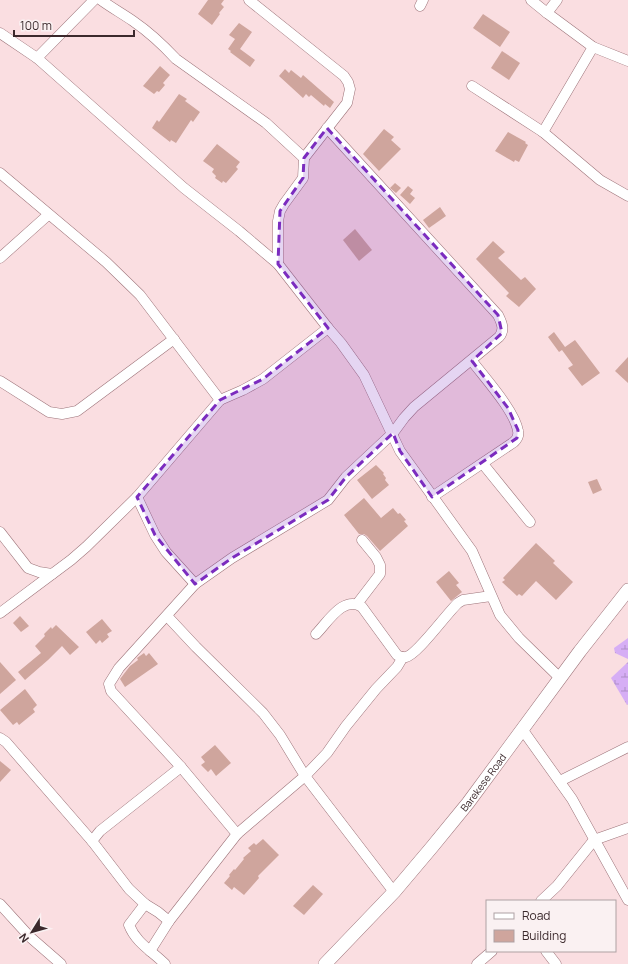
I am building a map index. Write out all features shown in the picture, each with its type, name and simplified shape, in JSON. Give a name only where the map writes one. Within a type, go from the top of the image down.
[{"type":"main road","name":"Barekese Road","points":[[325,964],[394,892],[468,803],[560,678],[628,590]]},
{"type":"street","points":[[37,58],[94,0]]},
{"type":"street","points":[[101,0],[133,20],[176,59],[266,123],[304,158]]},
{"type":"street","points":[[249,0],[344,76],[350,89],[347,103],[304,158],[303,178],[280,211],[278,221],[278,264]]},
{"type":"street","points":[[531,0],[593,47],[628,61]]},
{"type":"street","points":[[547,13],[556,0]]},
{"type":"street","points":[[0,33],[37,58],[184,188],[278,264],[344,347],[364,375],[393,433],[400,451],[472,551],[500,615],[560,678]]},
{"type":"street","points":[[543,132],[593,47]]},
{"type":"street","points":[[472,86],[543,132],[600,180],[628,196]]},
{"type":"street","points":[[237,834],[180,767],[111,691],[109,687],[110,681],[119,668],[154,628],[196,584],[232,558],[328,500],[346,477],[393,433],[414,407],[472,360],[502,333],[503,329],[502,322],[498,315],[327,128]]},
{"type":"street","points":[[0,174],[106,262],[140,295],[220,400]]},
{"type":"street","points":[[0,258],[48,214]]},
{"type":"street","points":[[0,614],[86,547],[137,497],[220,400],[243,390],[262,379],[328,328]]},
{"type":"street","points":[[0,381],[34,404],[49,412],[62,414],[77,411],[174,339]]},
{"type":"street","points":[[432,497],[483,464],[514,442],[517,438],[518,430],[508,408],[472,360]]},
{"type":"street","points":[[483,464],[530,522]]},
{"type":"street","points":[[137,497],[155,535],[166,552],[196,584]]},
{"type":"street","points":[[0,532],[28,568],[39,572],[52,574]]},
{"type":"street","points":[[357,604],[380,574],[380,565],[376,556],[362,540]]},
{"type":"street","points":[[316,634],[340,608],[346,604],[357,604],[362,607],[397,655],[404,657],[410,655],[429,637],[458,603],[463,600],[491,596]]},
{"type":"street","points":[[167,616],[196,647],[264,713],[280,735],[305,776],[394,892]]},
{"type":"street","points":[[150,950],[169,921],[237,834],[305,776],[327,753],[346,726],[404,657]]},
{"type":"street","points":[[522,729],[572,799],[628,900]]},
{"type":"street","points":[[0,738],[6,742],[92,841],[119,877],[145,904],[169,921]]},
{"type":"street","points":[[560,782],[628,747]]},
{"type":"street","points":[[92,841],[100,831],[180,767]]},
{"type":"street","points":[[542,900],[557,886],[594,840],[628,828]]},
{"type":"street","points":[[0,904],[30,937],[60,964]]},
{"type":"street","points":[[145,904],[129,926],[137,940],[165,964]]},
{"type":"street","points":[[477,964],[491,952]]},
{"type":"street","points":[[547,952],[556,964]]},
{"type":"highlighted area","points":[[327,128],[498,315],[502,333],[472,361],[508,408],[518,430],[517,438],[432,497],[400,451],[393,433],[346,477],[328,500],[232,558],[195,584],[155,535],[137,497],[220,400],[263,379],[328,328],[278,264],[280,211],[303,178],[304,158]]},
{"type":"green space","points":[[628,638],[628,659],[615,653],[614,648]]},
{"type":"green space","points":[[628,662],[628,704],[627,705],[611,678]]},
{"type":"building","points":[[208,0],[224,0],[221,4],[224,7],[212,25],[198,14]]},
{"type":"building","points":[[483,14],[510,32],[500,47],[473,28]]},
{"type":"building","points":[[239,23],[252,32],[240,49],[255,60],[250,67],[228,49],[235,39],[229,35]]},
{"type":"building","points":[[502,51],[520,63],[509,80],[491,68]]},
{"type":"building","points":[[160,66],[170,75],[163,83],[165,85],[159,92],[157,91],[154,94],[143,86]]},
{"type":"building","points":[[285,69],[289,73],[291,70],[301,78],[303,75],[334,102],[330,108],[325,104],[324,106],[311,95],[309,97],[306,94],[303,98],[279,76]]},
{"type":"building","points":[[179,94],[187,99],[185,101],[200,112],[193,122],[191,120],[176,143],[171,140],[170,142],[152,128],[157,120],[159,122]]},
{"type":"building","points":[[384,129],[394,137],[391,140],[401,149],[379,171],[363,154]]},
{"type":"building","points":[[508,132],[526,142],[525,143],[528,145],[519,162],[515,160],[514,162],[495,151]]},
{"type":"building","points":[[217,144],[240,162],[236,167],[238,169],[226,183],[223,181],[222,183],[215,178],[216,176],[212,172],[214,169],[203,161]]},
{"type":"building","points":[[395,183],[401,188],[396,193],[390,188]]},
{"type":"building","points":[[408,186],[413,190],[410,194],[415,198],[410,204],[400,195]]},
{"type":"building","points":[[440,207],[446,216],[429,228],[423,220]]},
{"type":"building","points":[[355,229],[372,250],[359,261],[343,240]]},
{"type":"building","points":[[493,241],[505,252],[498,258],[521,280],[525,277],[536,289],[519,307],[506,296],[509,293],[476,259]]},
{"type":"building","points":[[554,332],[565,347],[575,340],[600,373],[582,386],[568,368],[573,365],[562,350],[559,352],[548,337]]},
{"type":"building","points":[[628,357],[628,383],[615,371]]},
{"type":"building","points":[[376,465],[384,473],[383,474],[386,478],[385,480],[389,485],[372,499],[357,480]]},
{"type":"building","points":[[597,479],[602,490],[593,494],[588,482]]},
{"type":"building","points":[[364,498],[381,518],[393,508],[406,520],[404,521],[408,526],[380,551],[367,536],[364,534],[359,534],[344,515]]},
{"type":"building","points":[[536,543],[555,561],[553,563],[573,582],[556,600],[536,581],[522,596],[519,594],[517,596],[502,582],[505,580],[503,578]]},
{"type":"building","points":[[449,571],[459,583],[456,585],[462,592],[451,601],[436,582]]},
{"type":"building","points":[[20,616],[29,626],[21,632],[13,623]]},
{"type":"building","points":[[102,619],[112,631],[107,634],[109,637],[102,643],[100,640],[96,644],[86,632]]},
{"type":"building","points":[[56,625],[79,647],[70,655],[62,646],[25,680],[18,672],[41,653],[35,646],[45,636],[44,634],[51,627],[52,629]]},
{"type":"building","points":[[144,653],[146,656],[149,653],[158,664],[125,687],[120,679],[130,666],[138,660],[137,658]]},
{"type":"building","points":[[0,662],[16,680],[0,694]]},
{"type":"building","points":[[25,689],[37,705],[33,709],[35,712],[19,725],[17,722],[13,725],[0,710]]},
{"type":"building","points":[[215,745],[231,763],[216,776],[211,769],[208,772],[201,765],[205,762],[201,757]]},
{"type":"building","points":[[0,761],[11,770],[0,782]]},
{"type":"building","points":[[263,839],[279,855],[258,876],[259,878],[244,895],[234,887],[232,890],[224,883],[234,869],[235,870],[244,859],[243,858],[251,851],[248,848],[254,843],[256,845]]},
{"type":"building","points":[[313,885],[323,894],[304,915],[293,906]]}]
